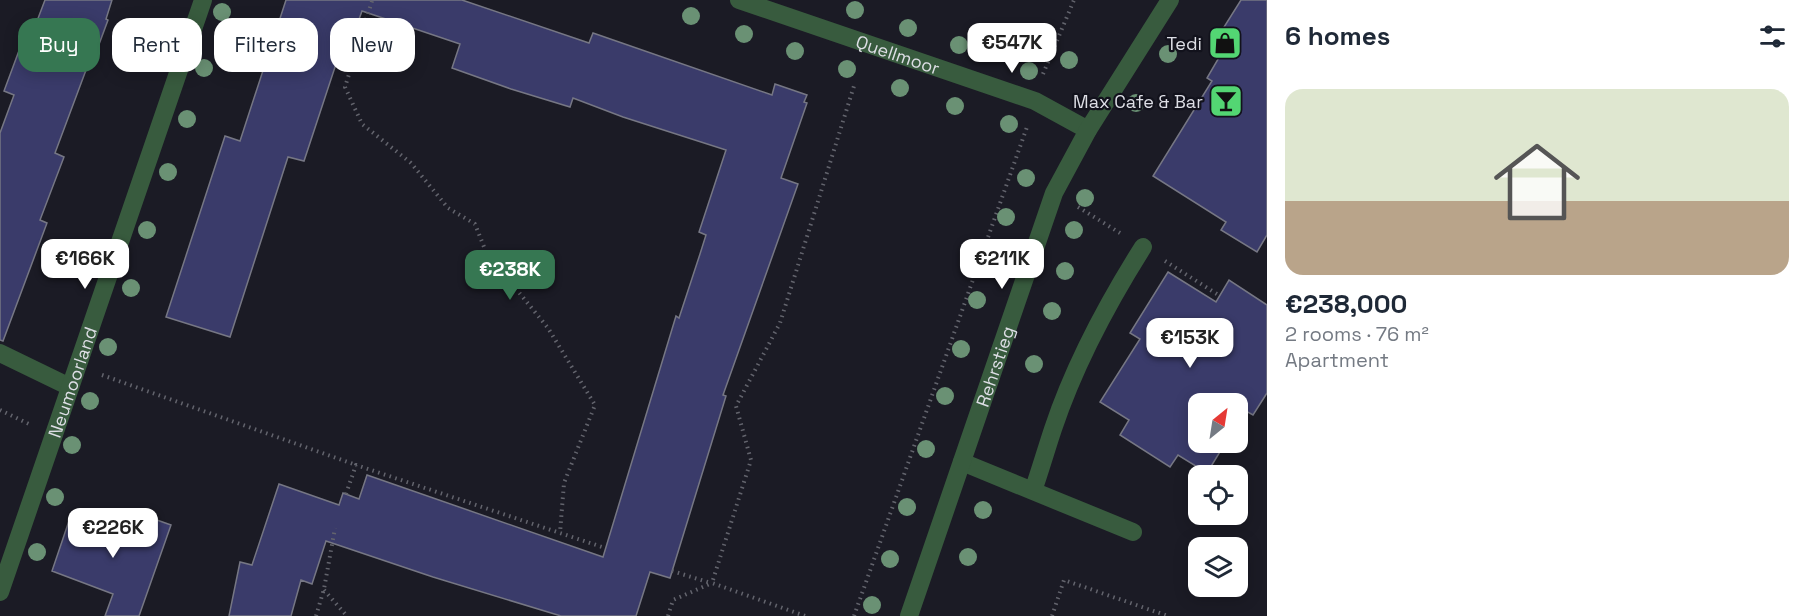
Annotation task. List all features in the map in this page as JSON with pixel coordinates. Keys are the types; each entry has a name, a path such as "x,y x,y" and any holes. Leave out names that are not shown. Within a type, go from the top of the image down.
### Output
{"street":[{"name":"Neumoorland","path":"0,592 203,0"},
{"name":"Quellmoor","path":"738,0 1035,101 1088,130"},
{"name":"Rehrstieg","path":"909,616 1054,193 1088,130 1170,0"},
{"path":"1033,492 1053,428 1074,377 1121,281 1143,247"},
{"path":"0,353 70,387"},
{"path":"962,462 1133,532"}],"path":[{"path":"1042,81 1047,63 1074,0"},
{"path":"372,1 345,87 362,124 411,163 448,208 475,224 486,252 548,328 595,405 564,483 560,533"},
{"path":"668,616 673,600 712,583 751,460 736,406 780,323 854,86"},
{"path":"854,616 1028,124"},
{"path":"70,387 103,375 356,465 605,548"},
{"path":"346,494 356,465"},
{"path":"316,616 324,590 335,528"},
{"path":"672,571 805,616"},
{"path":"1052,616 1064,580 1168,616"},
{"path":"324,590 347,616"}],"building":[{"path":"45,0 112,0 100,42 100,18 38,18"},
{"path":"286,0 462,0 589,43 593,33 772,95 775,84 807,95 804,102 807,103 781,178 798,184 723,395 726,396 670,578 650,572 636,616 561,616 326,541 312,584 301,580 291,616 229,616 240,562 252,565 279,484 339,505 343,493 359,499 367,475 603,557 676,316 679,318 706,235 699,232 726,150 623,117 573,98 570,107 452,68 460,44 415,29 415,18 383,18 362,11 359,18 330,18 330,72 333,72 304,161 288,157 230,337 166,317 225,136 240,141 263,72 318,72 318,18 280,18"},
{"path":"1241,0 1267,0 1267,235 1257,252 1221,230 1226,222 1153,176 1212,81 1207,78 1224,49 1214,43"},
{"path":"18,53 18,72 85,72 55,153 64,157 40,220 47,223 3,341 0,340 0,133 14,95 4,91"},
{"path":"1168,272 1216,302 1229,280 1267,305 1267,393 1253,415 1248,412 1248,393 1188,393 1188,453 1219,453 1212,465 1194,465 1178,455 1170,467 1120,435 1129,420 1100,402 1140,339 1130,333"},
{"path":"72,512 134,533 140,514 171,525 139,616 105,616 113,594 52,571"}],"place":[{"name":"Tedi","path":"1225,43"},
{"name":"Max Cafe & Bar","path":"1226,101"}]}
